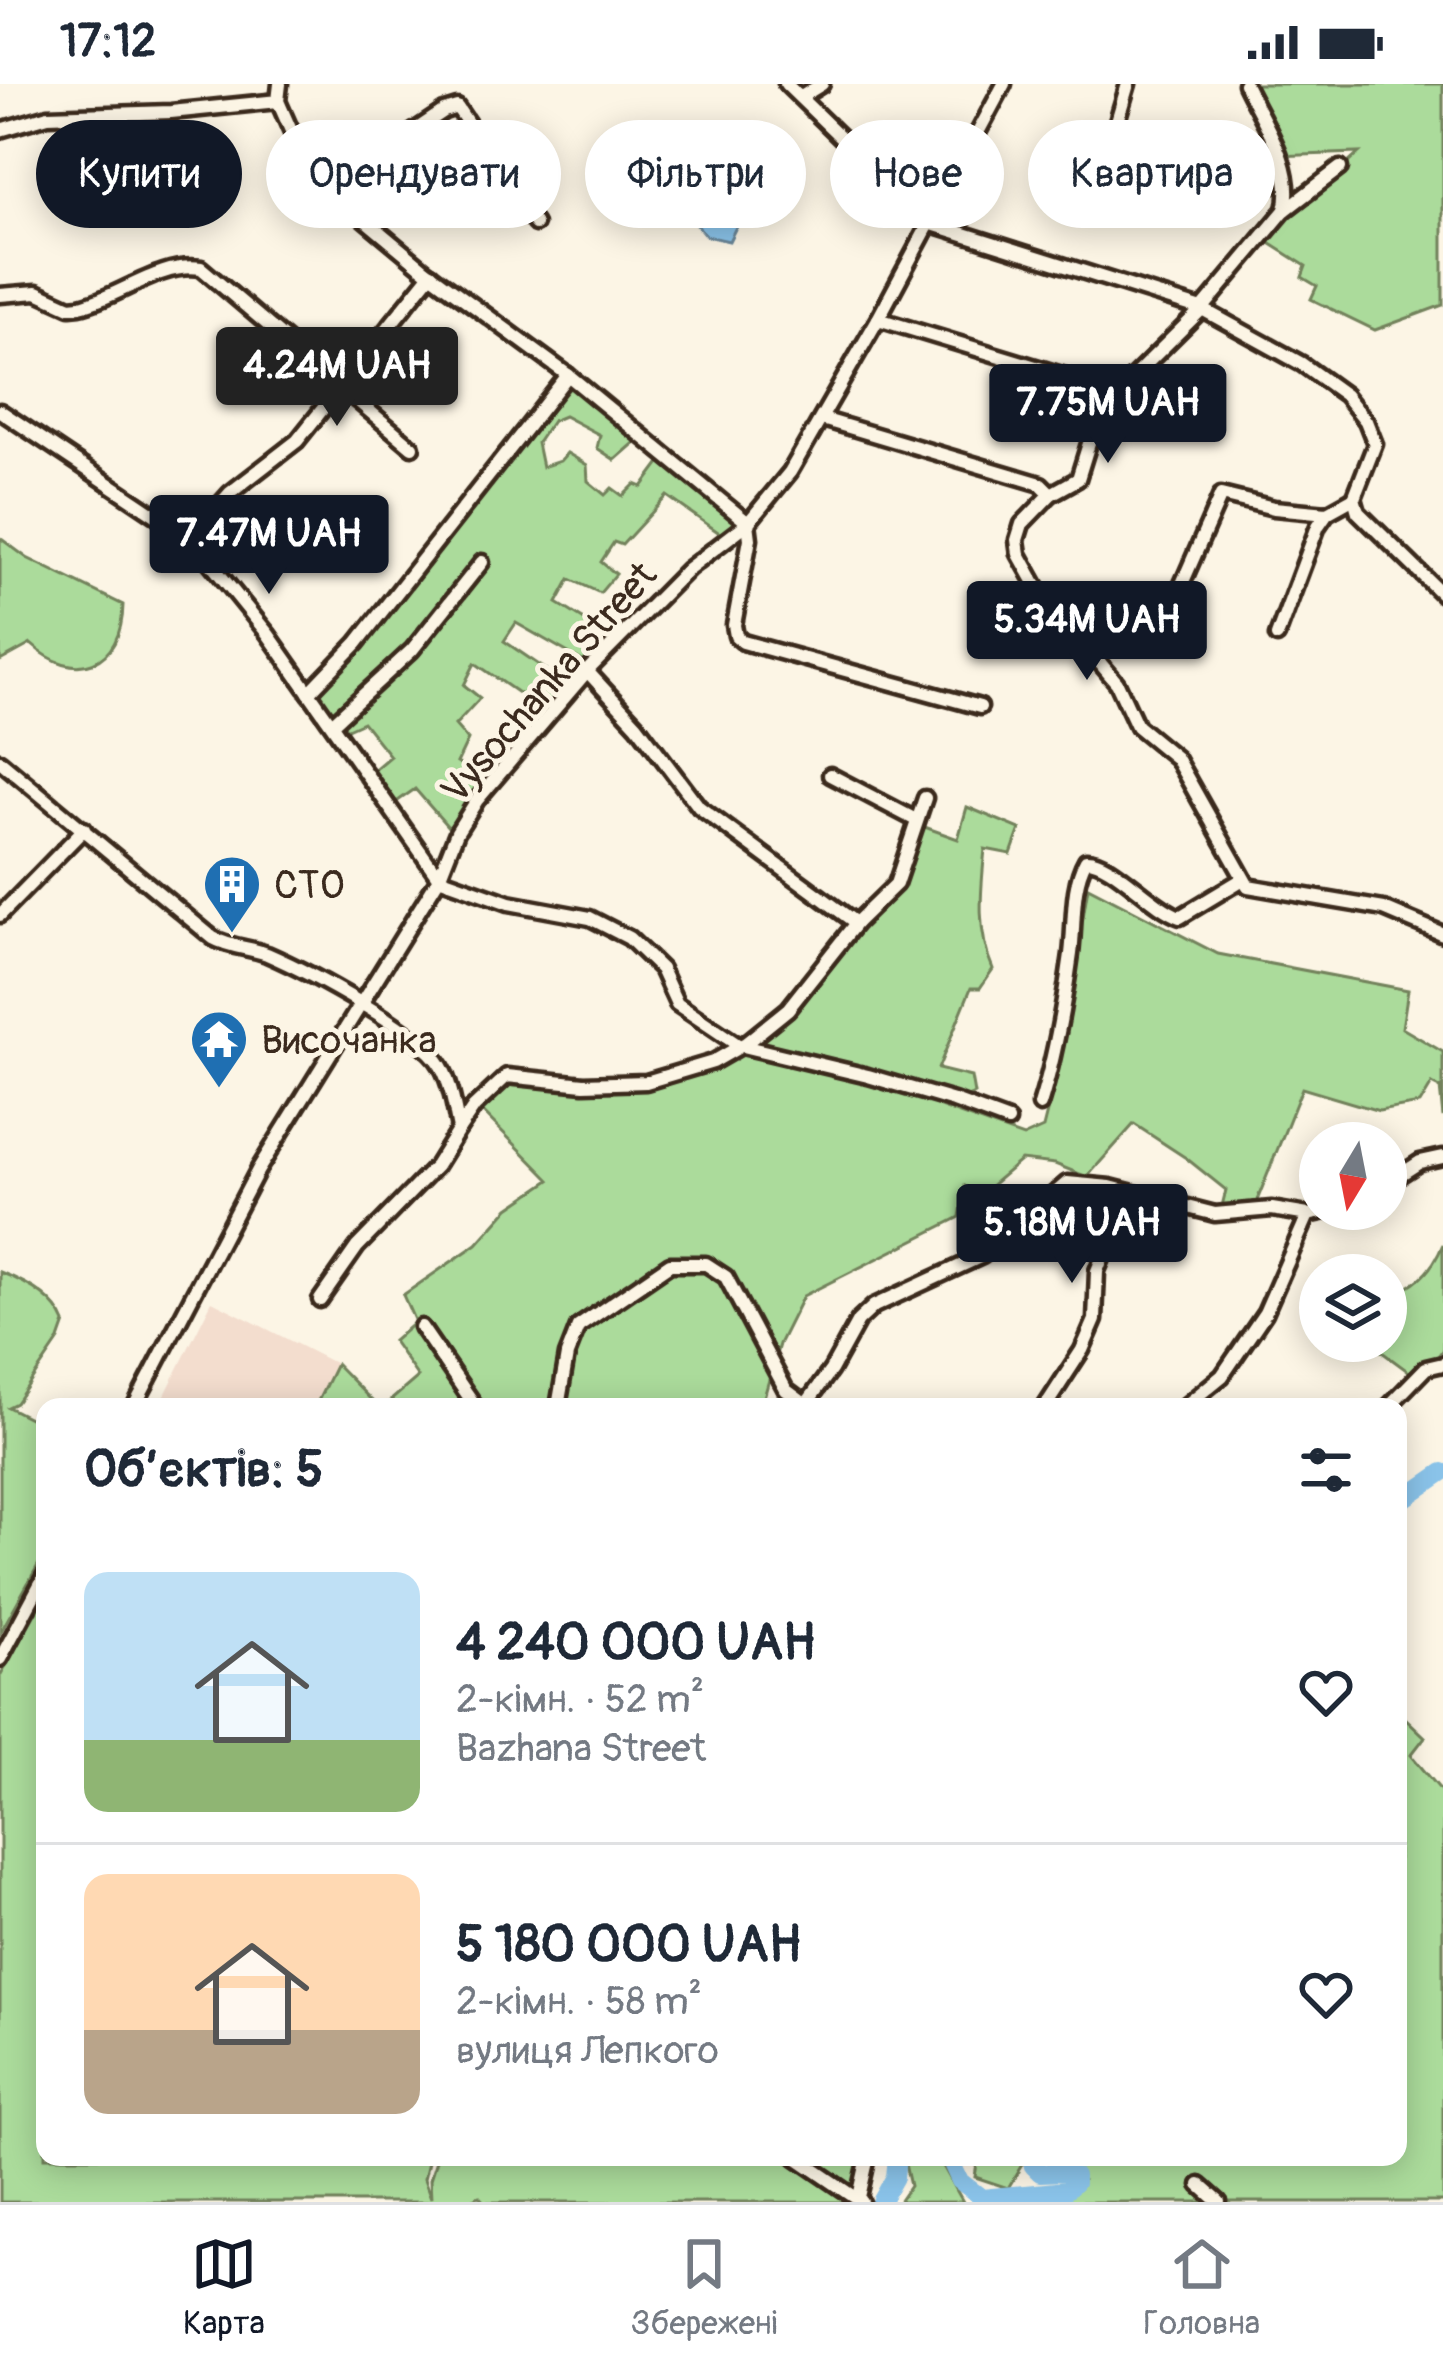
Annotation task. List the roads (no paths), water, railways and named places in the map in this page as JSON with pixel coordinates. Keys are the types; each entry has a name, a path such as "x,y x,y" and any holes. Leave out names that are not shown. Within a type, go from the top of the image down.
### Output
{"street":[{"path":"280,84 278,101 286,120"},
{"path":"786,84 830,127"},
{"path":"800,98 822,84"},
{"name":"Vysochanka Street","path":"985,120 1004,84"},
{"path":"1117,120 1128,84"},
{"path":"1245,84 1287,172 1289,194 1284,211"},
{"path":"0,130 48,116 171,112 278,101"},
{"path":"431,120 457,106 466,120"},
{"path":"1340,168 1284,211 1202,309 1118,392 1091,437 1078,479 1051,494 1022,524 1017,540 1028,572 1117,683 1138,726 1176,758 1243,880 1261,890 1384,910 1443,934"},
{"path":"375,228 568,374 748,523 734,626 743,642 980,707"},
{"name":"Vysochanka Street","path":"139,1398 258,1170 439,878 457,832 478,800 587,671 688,568 748,523 790,472 926,228"},
{"path":"945,228 1202,309 1303,364 1345,395 1366,421 1375,443 1354,497 1358,512 1443,595"},
{"path":"0,295 38,292 70,307 80,306 188,266 201,268 412,447"},
{"path":"190,538 230,493 297,441 431,274"},
{"path":"878,319 1118,392"},
{"path":"309,693 357,643 568,374"},
{"path":"0,411 190,538 332,724 439,878 509,903 590,918 628,938 662,969 677,1004 738,1045 954,1100 1008,1121"},
{"path":"822,419 1041,484 1051,494"},
{"path":"1160,634 1221,495 1274,508 1327,513 1354,497"},
{"path":"1277,636 1327,513"},
{"path":"332,724 412,650 482,562"},
{"path":"587,671 637,725 699,807 856,923"},
{"path":"0,761 214,938 228,946 261,952 359,1003 418,1044 441,1065 459,1130"},
{"path":"830,775 916,820"},
{"path":"320,1300 357,1247 436,1166 474,1107 507,1076 584,1084 646,1082 712,1062 788,1009 856,923 896,884 925,798"},
{"path":"0,914 85,829"},
{"path":"1040,1105 1050,1072 1071,956 1077,890 1086,860 1100,861 1153,904 1180,917 1243,880"},
{"path":"1407,1170 1443,1157"},
{"path":"811,1398 858,1321 874,1306 982,1256 1067,1183 1146,1195 1215,1214 1272,1209 1299,1214"},
{"path":"1051,1398 1096,1320 1097,1271 1105,1251 1146,1195"},
{"path":"1195,1398 1222,1376 1265,1313 1301,1230"},
{"path":"560,1398 567,1355 578,1328 670,1264 706,1264 726,1277 786,1390 796,1398"},
{"path":"421,1327 470,1398"},
{"path":"1397,1398 1426,1368 1443,1364"},
{"path":"0,1659 36,1592"},
{"path":"807,2166 861,2200 867,2166"},
{"path":"1200,2185 1219,2202"}],"water":[{"path":"699,228 736,228 729,241 706,236"}],"waterway":[{"path":"1407,1497 1443,1472"},
{"path":"881,2202 896,2166"},
{"path":"953,2166 960,2181 982,2198 1067,2190 1075,2183 1075,2176 1040,2173 1033,2166"}],"place":[{"name":"СТО","path":"232,935"},
{"name":"Височанка","path":"219,1090"}]}
